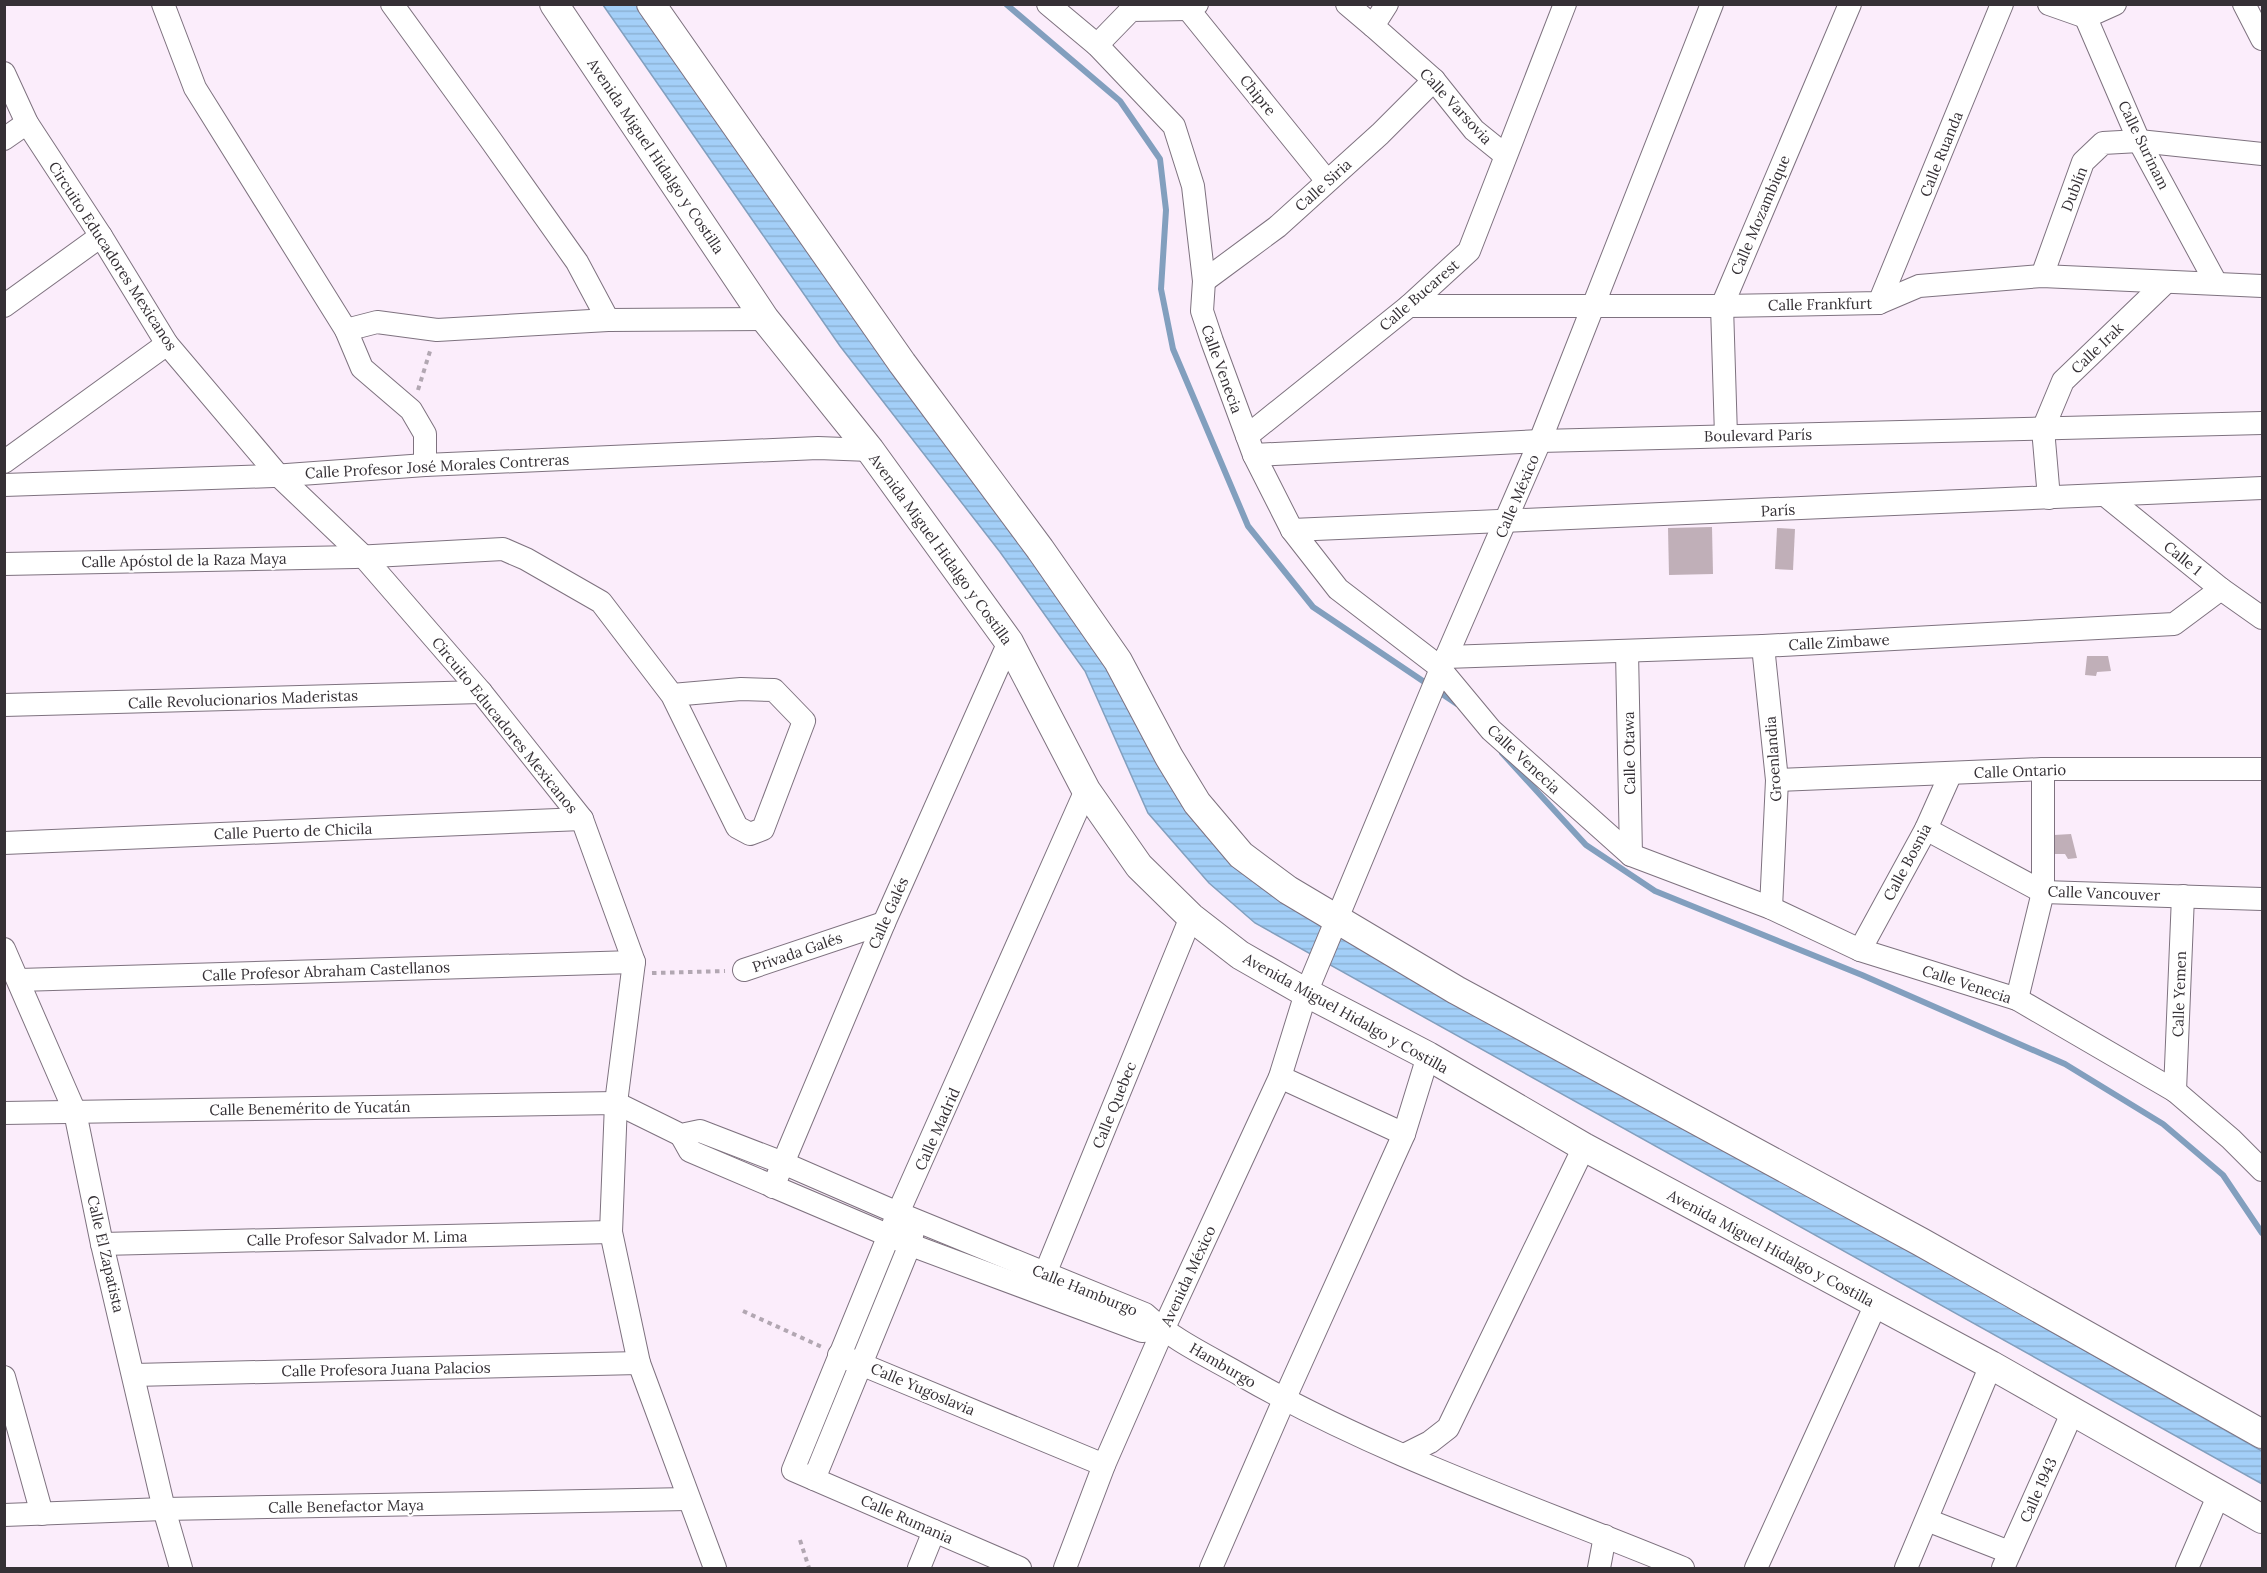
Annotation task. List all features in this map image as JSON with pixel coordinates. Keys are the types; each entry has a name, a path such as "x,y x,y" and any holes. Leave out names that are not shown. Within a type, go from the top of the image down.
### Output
{"main road":[{"name":"Avenida Miguel Hidalgo y Costilla","path":"554,4 765,319 870,450 1010,642 1086,790 1139,866 1191,917 1240,955 1308,988 1584,1148 1991,1365 2262,1519"},
{"path":"651,4 902,363 1040,549 1112,651 1169,757 1197,802 1241,855 1288,890 1336,921 1456,990 1910,1236 2262,1434"}],"street":[{"path":"163,4 195,88 346,330 362,368 411,410 425,434 425,465"},
{"path":"392,4 577,262 608,320"},
{"name":"Calle Venecia","path":"1048,4 1096,45 1174,126 1193,186 1204,281 1202,311 1251,446 1293,530 1338,589 1442,667 1491,730 1631,855 1771,908 1860,950 2017,999 2175,1091 2231,1139 2262,1170"},
{"name":"Calle Varsovia","path":"1347,4 1434,80 1474,130 1505,155"},
{"path":"1374,26 1387,4"},
{"name":"Calle Bucarest","path":"1251,446 1469,251 1564,4"},
{"name":"Calle México","path":"1308,988 1421,716 1540,441 1712,4"},
{"name":"Calle Mozambique","path":"1726,436 1722,306 1850,4"},
{"name":"Calle Ruanda","path":"1879,303 2002,4"},
{"path":"2049,4 2083,11 2115,4"},
{"path":"2244,4 2261,36"},
{"path":"1096,45 1131,10 1193,7"},
{"name":"Chipre","path":"1193,7 1327,181"},
{"name":"Calle Surinam","path":"2083,11 2139,141 2216,282"},
{"name":"Circuito Educadores Mexicanos","path":"4,73 27,123 101,236 167,344 278,475 363,556 482,692 582,819 633,968 616,1104 611,1232 639,1363 715,1569"},
{"name":"Calle Siria","path":"1204,281 1277,227 1380,134 1434,80"},
{"path":"4,139 27,123"},
{"name":"Dublín","path":"2042,276 2083,162 2103,142 2139,141 2262,154"},
{"path":"4,306 101,236"},
{"name":"Calle Frankfurt","path":"1409,306 1722,306 1879,303 1919,286 2042,276 2216,282 2262,286"},
{"name":"Calle Irak","path":"2049,498 2043,429 2063,381 2166,282"},
{"path":"346,330 377,322 437,330 608,320 765,319"},
{"path":"4,462 167,344"},
{"name":"Boulevard París","path":"1251,446 2262,423"},
{"name":"Calle Profesor José Morales Contreras","path":"4,485 278,475 425,465 818,448 870,450"},
{"name":"París","path":"1293,530 2262,488"},
{"name":"Calle 1","path":"2105,495 2221,589 2262,618"},
{"name":"Calle Apóstol de la Raza Maya","path":"4,564 363,556 503,549 526,559 601,602 672,695"},
{"name":"Calle Zimbawe","path":"1442,667 1627,651 2174,624 2221,589"},
{"name":"Calle Galés","path":"774,1187 884,923 1010,642"},
{"name":"Groenlandia","path":"1763,646 1777,780 1771,908"},
{"name":"Calle Otawa","path":"1627,651 1631,855"},
{"path":"741,689 774,690 804,721 763,829 750,834 737,827 672,695 741,689"},
{"name":"Calle Revolucionarios Maderistas","path":"4,705 482,692"},
{"path":"2017,999 2043,892 2043,769"},
{"name":"Calle Ontario","path":"1777,780 2043,769 2262,769"},
{"name":"Calle Bosnia","path":"1860,950 1926,829 1951,773"},
{"name":"Calle Madrid","path":"793,1470 889,1236 906,1216 1086,790"},
{"name":"Calle Puerto de Chicila","path":"4,843 582,819"},
{"name":"Calle Vancouver","path":"1926,829 2043,892 2262,899"},
{"name":"Calle Yemen","path":"2175,1091 2183,896"},
{"name":"Calle Quebec","path":"1041,1283 1191,917"},
{"name":"Privada Galés","path":"744,970 884,923"},
{"name":"Calle El Zapatista","path":"4,949 75,1112 102,1244 164,1509 181,1569"},
{"name":"Calle Profesor Abraham Castellanos","path":"18,980 633,968"},
{"name":"Avenida México","path":"1065,1569 1104,1465 1163,1330 1280,1077 1308,988"},
{"path":"1211,1569 1284,1400 1404,1134 1428,1056"},
{"path":"1280,1077 1404,1134"},
{"name":"Calle Hamburgo","path":"616,1104 681,1135 690,1151 910,1245 1145,1314 1163,1330"},
{"name":"Calle Benemérito de Yucatán","path":"4,1113 616,1104"},
{"name":"Calle Hamburgo","path":"681,1135 700,1131 783,1163 906,1216 1041,1283"},
{"path":"1404,1455 1430,1442 1448,1428 1584,1148"},
{"name":"Calle Madrid","path":"814,1479 910,1245 906,1216"},
{"name":"Calle Profesor Salvador M. Lima","path":"102,1244 611,1232"},
{"path":"1756,1569 1876,1304"},
{"name":"Hamburgo","path":"1163,1330 1284,1400 1404,1455 1683,1569"},
{"name":"Calle Yugoslavia","path":"839,1355 1104,1465"},
{"name":"Calle Profesora Juana Palacios","path":"134,1375 639,1363"},
{"path":"1906,1569 1991,1365"},
{"path":"4,1377 42,1514"},
{"name":"Calle 1943","path":"2006,1560 2073,1411"},
{"name":"Calle Rumania","path":"793,1470 1020,1569"},
{"path":"2187,1569 2219,1494"},
{"name":"Calle Benefactor Maya","path":"4,1515 164,1509 688,1499"},
{"path":"1927,1520 2006,1560"},
{"path":"919,1569 934,1531"},
{"path":"1599,1569 1605,1536"}],"path":[{"path":"411,410 437,330"},
{"path":"633,968 744,970"},
{"path":"743,1311 839,1355"},
{"path":"800,1540 809,1569"}],"water":[{"path":"603,5 643,5 1260,883 2262,1451 2262,1484 1255,923 1209,883 1148,813 1085,671 1000,552 840,346"}],"building":[{"path":"1712,527 1713,574 1669,575 1668,528"},
{"path":"1777,528 1795,529 1793,570 1775,569"},
{"path":"2087,656 2108,656 2111,671 2097,672 2096,676 2085,675"},
{"path":"2071,834 2077,858 2068,859 2065,854 2053,854 2054,835"}],"waterway":[{"path":"1006,4 1120,101 1160,159 1166,210 1161,289 1173,349 1248,526 1313,607 1457,704"},
{"path":"1502,753 1586,845 1655,891 1862,975 2065,1064 2163,1124 2223,1175 2262,1233"}]}
